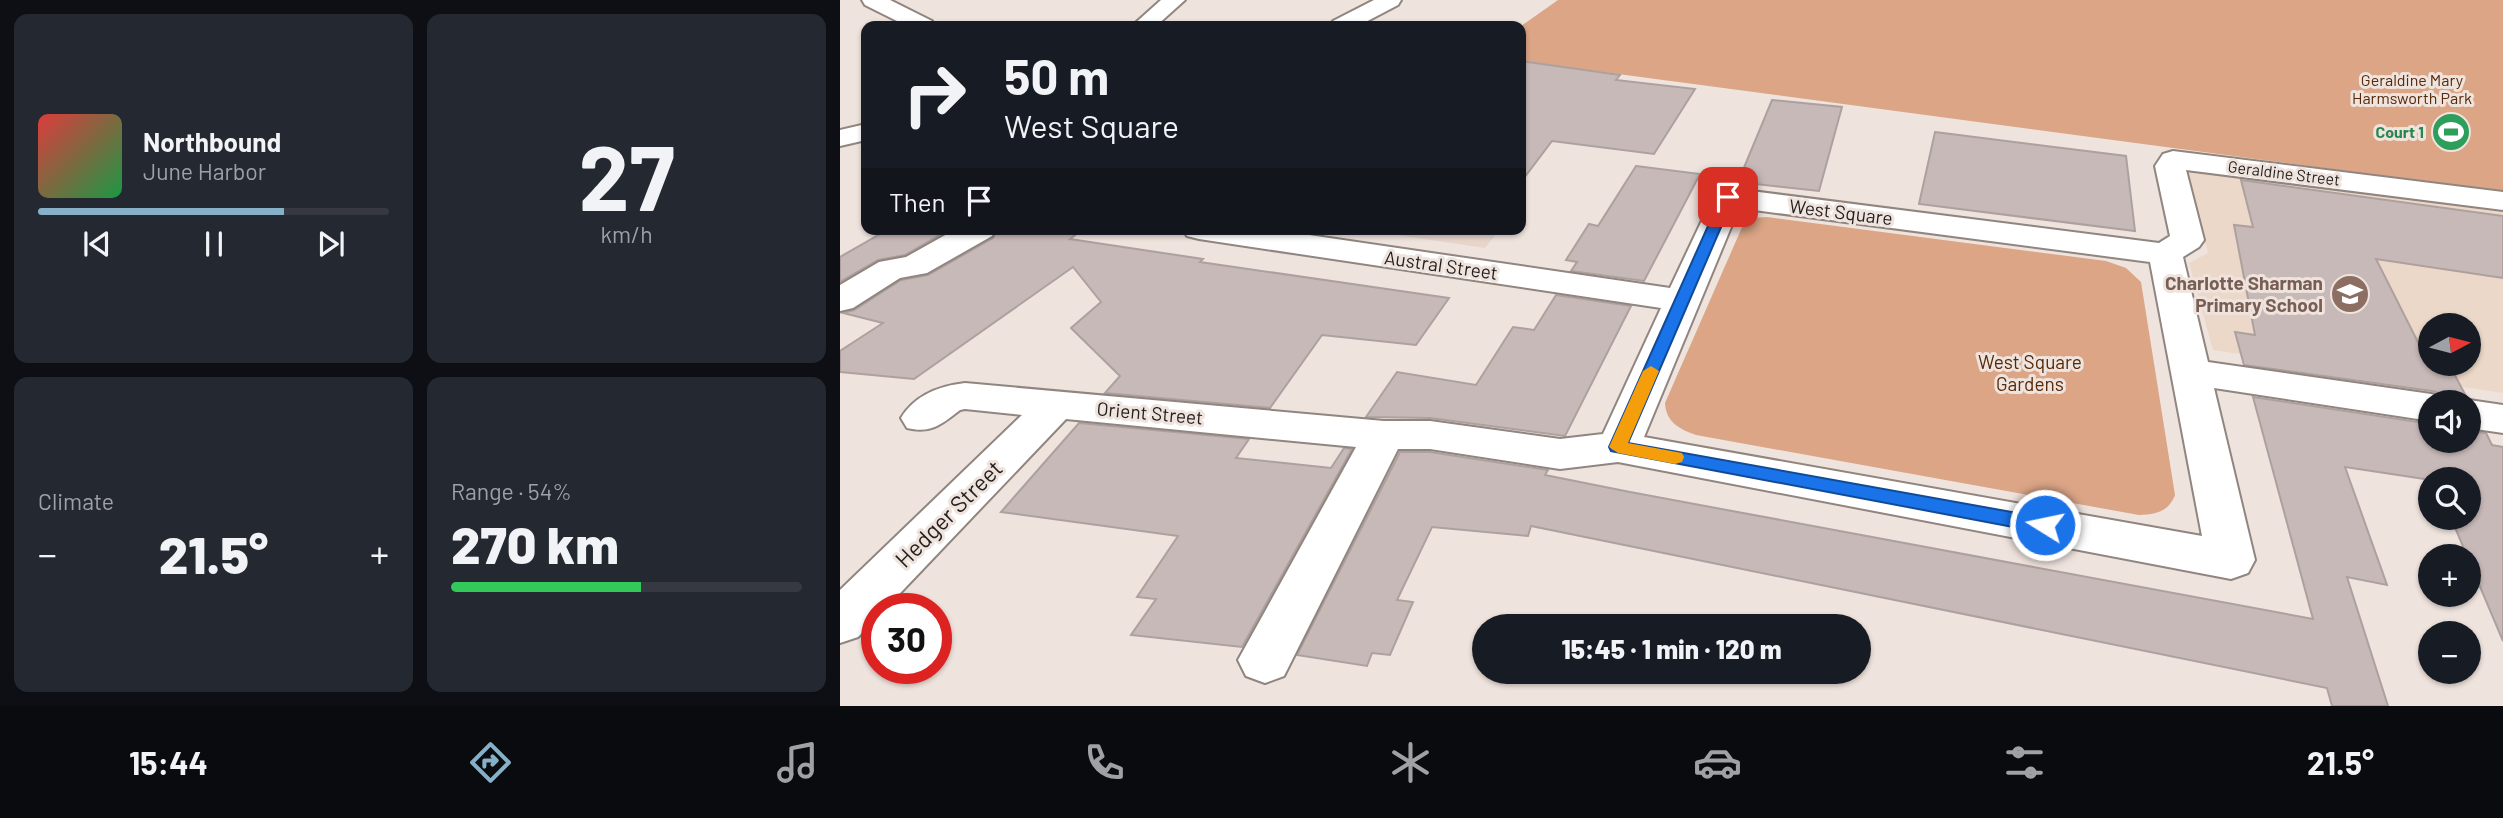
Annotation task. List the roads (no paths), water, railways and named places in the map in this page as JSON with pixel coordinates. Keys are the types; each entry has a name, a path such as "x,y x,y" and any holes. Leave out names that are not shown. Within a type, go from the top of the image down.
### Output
{"street":[{"path":"873,0 914,21"},
{"path":"1149,21 1174,0"},
{"path":"1350,21 1390,0"},
{"name":"Geraldine Street","path":"2165,254 2187,240 2170,166 2174,160 2503,201"},
{"name":"West Square","path":"1618,447 1728,197 2165,254"},
{"path":"840,300 891,269 915,267 970,235"},
{"name":"Austral Street","path":"1240,235 1682,300"},
{"path":"1618,447 2231,560 2165,254"},
{"path":"840,313 867,307 913,279 915,267"},
{"path":"2191,372 2418,406"},
{"name":"Orient Street","path":"922,418 949,398 956,397 1384,435 1430,435 1560,454 1618,447"},
{"name":"Hedger Street","path":"840,622 1057,404"},
{"path":"2481,416 2503,419"},
{"path":"1265,660 1384,435"}],"place":[{"name":"Court 1","path":"2451,132"},
{"name":"Charlotte Sharman Primary School","path":"2350,294"}],"park label":[{"name":"Geraldine Mary Harmsworth Park","path":"2412,89"},
{"name":"West Square Gardens","path":"2030,373"}]}
